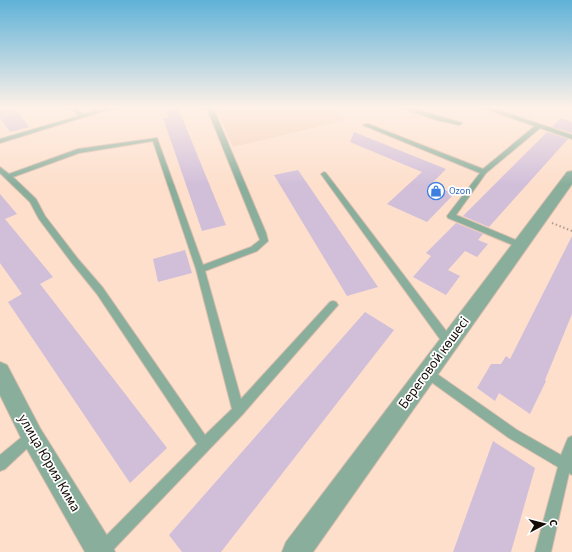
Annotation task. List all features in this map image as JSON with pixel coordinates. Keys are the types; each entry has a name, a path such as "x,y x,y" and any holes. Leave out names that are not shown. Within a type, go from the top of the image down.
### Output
{"street":[{"name":"Береговой көшесі","path":"296,552 572,174"},
{"name":"улица Юрия Кима","path":"0,372 32,436 101,552"}],"lane":[{"path":"0,141 24,134"},
{"path":"200,269 254,248 264,241 262,232 221,134"},
{"path":"388,134 484,172"},
{"path":"520,245 451,216 484,172 530,134"},
{"path":"562,134 572,137"},
{"path":"7,176 78,151 155,139 200,269 238,411"},
{"path":"0,169 33,201 42,217 100,291 204,444"},
{"path":"324,174 449,343"},
{"path":"101,552 204,444 238,411 333,305"},
{"path":"427,372 513,434 568,466"},
{"path":"0,464 32,436"},
{"path":"543,552 568,466 572,442"}],"path":[{"path":"540,218 572,231"}],"shaded area":[{"path":"227,134 288,134 233,147"}],"building":[{"path":"168,134 189,134 226,225 202,231"},
{"path":"353,134 358,134 446,169 431,184 454,194 427,222 387,204 422,172 350,142"},
{"path":"545,134 552,134 568,139 489,227 463,216"},
{"path":"298,170 378,287 347,296 274,175"},
{"path":"0,194 17,214 5,219 53,277 40,284 167,448 130,483 8,302 22,294 0,263"},
{"path":"456,223 483,234 478,240 488,244 477,257 465,251 448,270 460,276 446,295 413,277 431,256 426,253"},
{"path":"572,236 572,314 545,380 546,381 530,414 499,393 495,401 477,388 491,364 501,364 506,356 510,359"},
{"path":"185,250 192,273 158,282 153,259"},
{"path":"365,312 394,330 221,552 182,552 169,535"},
{"path":"493,441 535,468 511,552 453,552"}],"place":[{"name":"Ozon","path":"436,191"}]}
